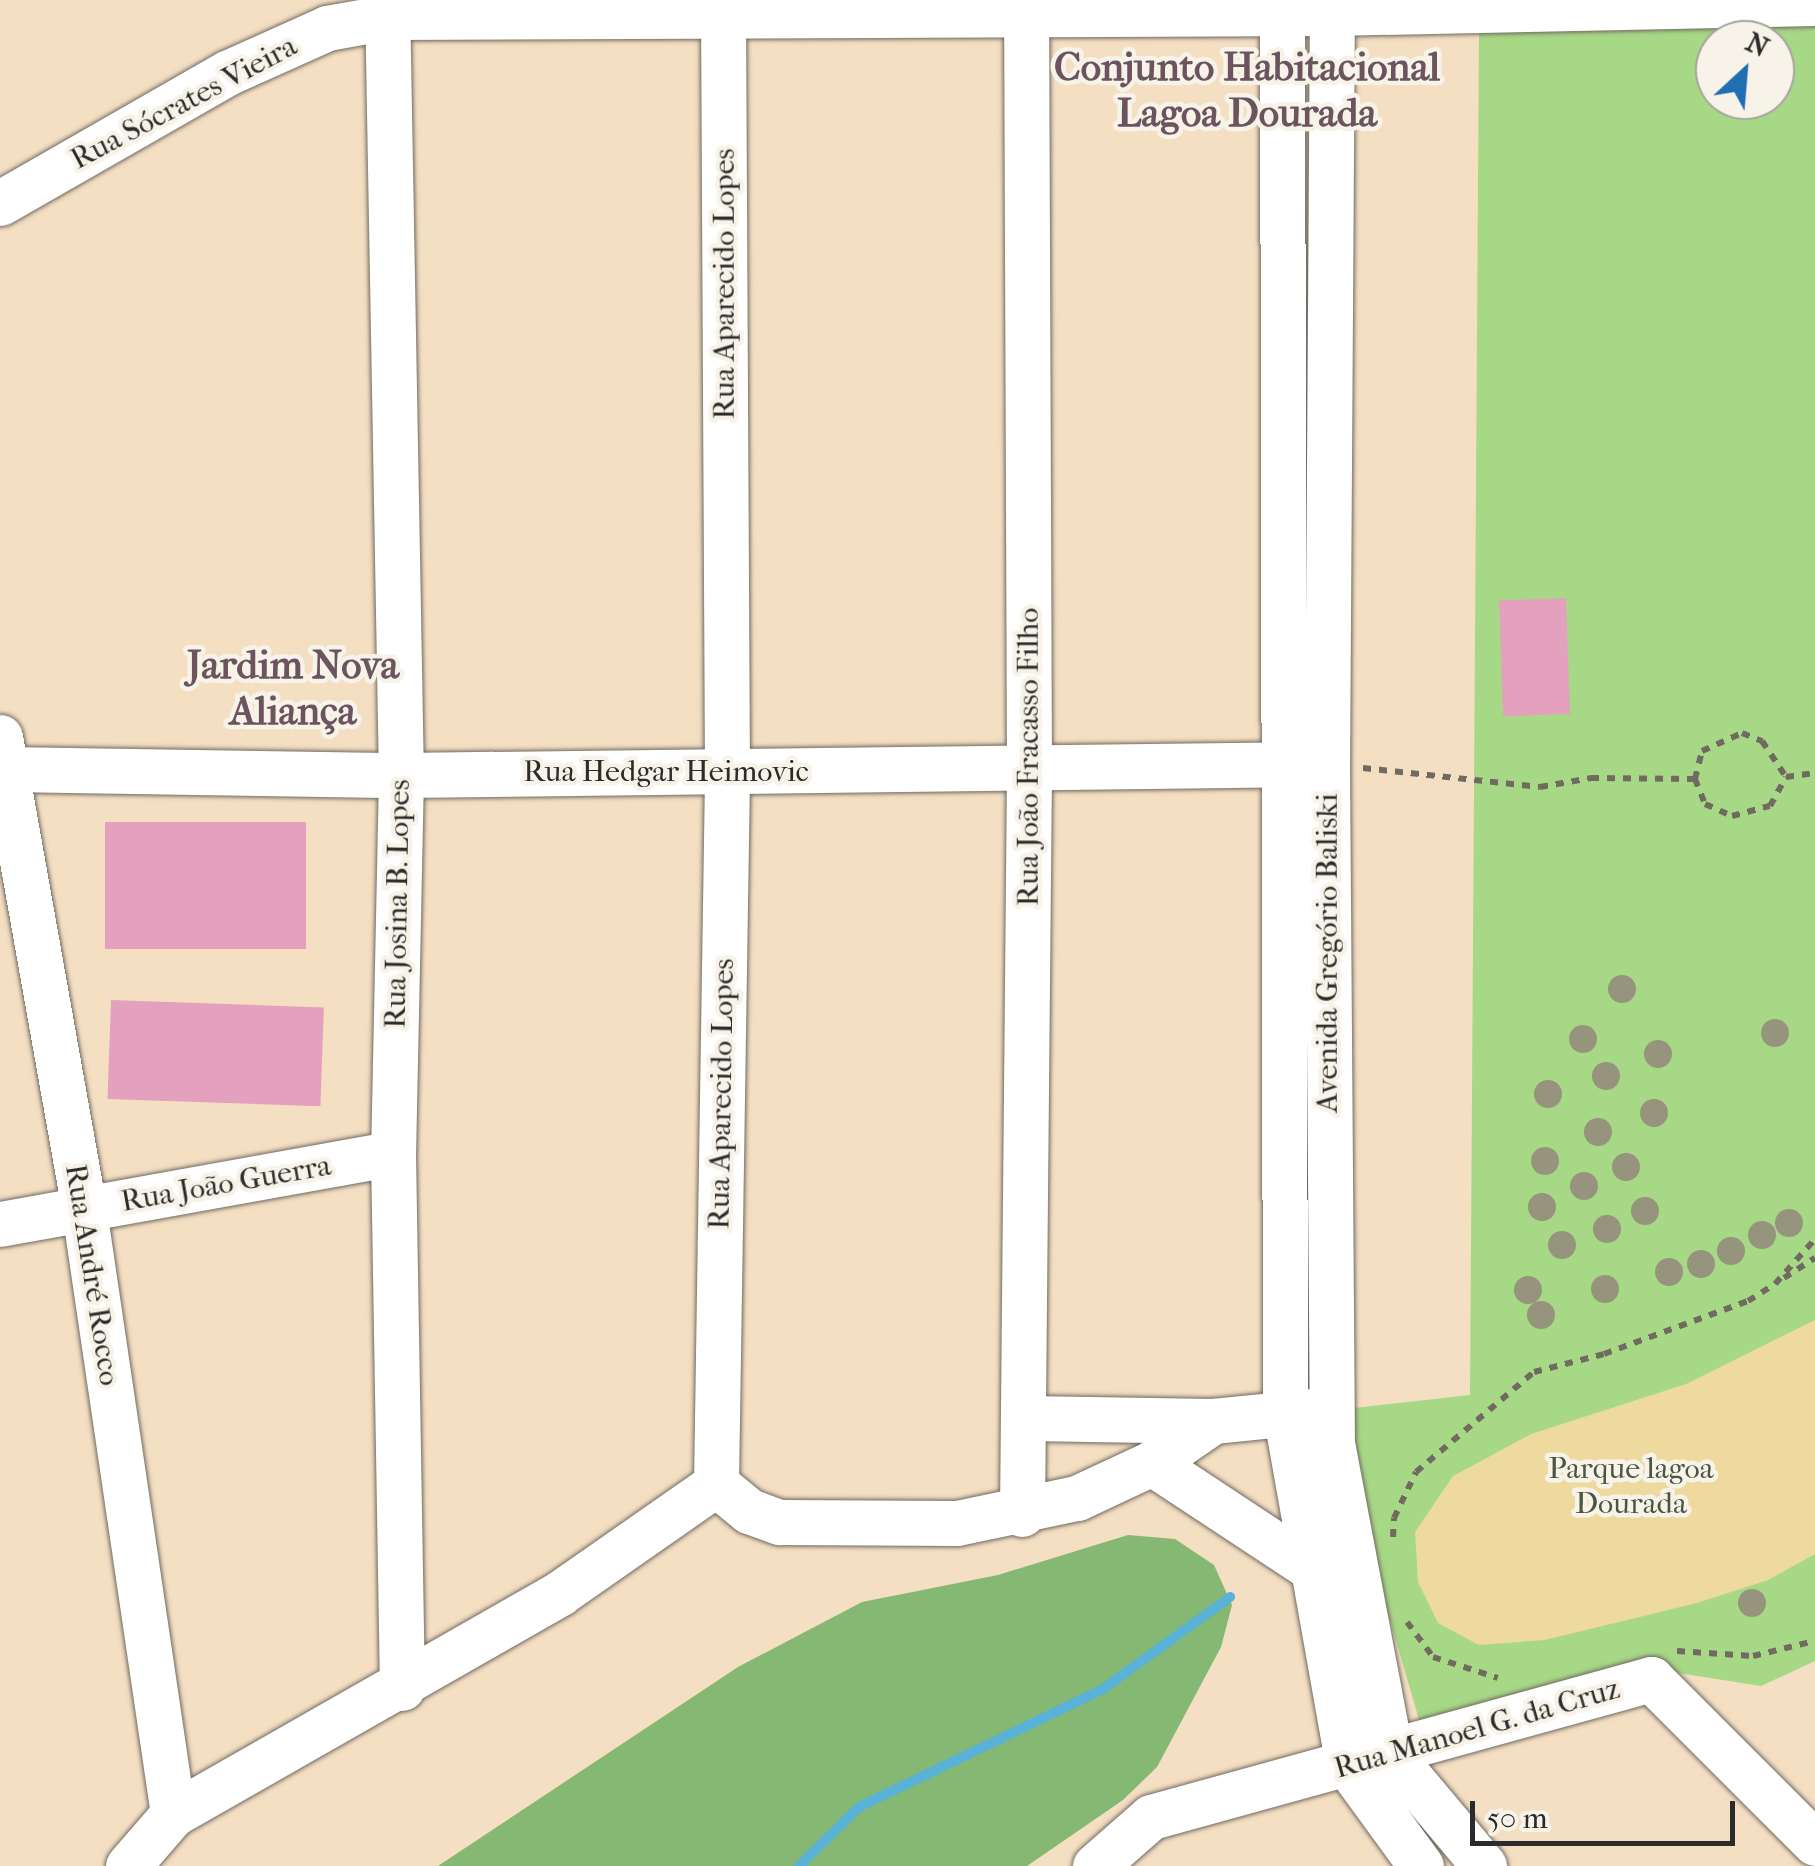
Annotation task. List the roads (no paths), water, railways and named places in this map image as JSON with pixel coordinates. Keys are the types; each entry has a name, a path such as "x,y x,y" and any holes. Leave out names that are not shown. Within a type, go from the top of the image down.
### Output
{"street":[{"name":"Rua Sócrates Vieira","path":"0,203 227,73 327,28 387,9 1815,2"},
{"name":"Avenida Gregório Baliski","path":"1282,6 1330,1410 1370,1761"},
{"name":"Avenida Gregório Baliski","path":"1332,6 1286,1412 1314,1570 1370,1761 1421,1866"},
{"name":"Rua João Fracasso Filho","path":"1022,1514 1027,1418 1030,770 1026,7"},
{"name":"Rua Josina B. Lopes","path":"387,9 401,775 393,1153 402,1688"},
{"name":"Rua Aparecido Lopes","path":"716,1484 727,772 723,9"},
{"name":"Rua Hedgar Heimovic","path":"3,753 401,775 1306,764"},
{"name":"Rua André Rocco","path":"3,753 84,1210 172,1814"},
{"name":"Rua João Guerra","path":"0,1224 393,1153"},
{"path":"1027,1418 1213,1421 1330,1410"},
{"path":"128,1866 172,1814 402,1688 560,1592 716,1484 749,1510 780,1522 958,1523 1022,1514 1078,1498 1152,1463 1213,1421"},
{"path":"1152,1463 1314,1570"},
{"name":"Rua Manoel G. da Cruz","path":"1095,1866 1151,1817 1370,1761 1651,1679 1815,1843"},
{"path":"1370,1761 1484,1866"}],"waterway":[{"path":"799,1866 859,1807 1103,1689 1230,1597"}],"district":[{"name":"Conjunto Habitacional Lagoa Dourada","path":"1247,90"},
{"name":"Jardim Nova Aliança","path":"293,688"}],"park label":[{"name":"Parque lagoa Dourada","path":"1631,1486"}]}
